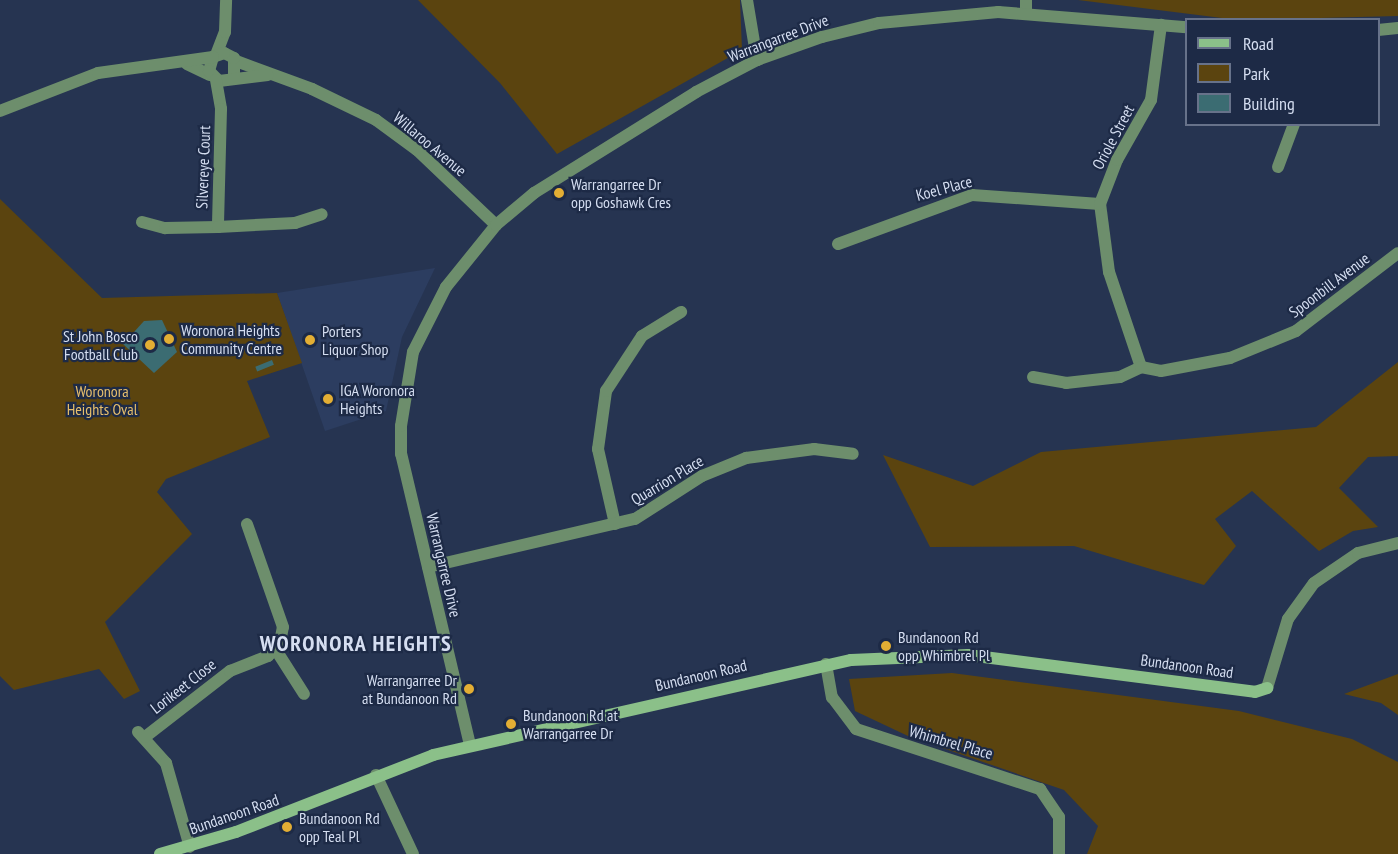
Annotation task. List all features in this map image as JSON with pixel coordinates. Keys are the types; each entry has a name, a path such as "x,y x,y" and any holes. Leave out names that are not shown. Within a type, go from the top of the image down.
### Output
{"street":[{"path":"222,78 233,58 225,32 226,0"},
{"path":"747,0 757,60"},
{"path":"1026,0 1026,13"},
{"name":"Warrangarree Drive","path":"470,745 428,567 406,461 420,346 446,287 496,225 559,177 757,60 879,23 1026,13 1185,27"},
{"name":"Oriole Street","path":"1100,204 1151,100 1161,25"},
{"path":"1380,30 1398,28"},
{"path":"222,78 214,56 225,32"},
{"path":"0,111 98,73 187,64 214,56 233,58"},
{"name":"Willaroo Avenue","path":"233,58 268,75 334,98 376,120 417,150 496,225"},
{"name":"Willaroo Avenue","path":"187,64 222,78 268,75"},
{"name":"Silvereye Court","path":"218,227 222,78"},
{"path":"1278,167 1293,126"},
{"name":"Koel Place","path":"838,244 972,195 1100,204"},
{"path":"1100,204 1109,272 1141,367"},
{"name":"Silvereye Court","path":"142,222 165,228 218,227 295,223 322,214"},
{"name":"Spoonbill Avenue","path":"1033,377 1066,383 1120,377 1141,367 1161,371 1203,364 1278,340 1316,318 1398,253"},
{"path":"615,524 598,448 603,399 631,348 681,312"},
{"name":"Quarrion Place","path":"428,567 615,524 648,513 702,476 746,458 814,449 853,454"},
{"path":"247,524 283,627 276,650 304,694"},
{"name":"Bundanoon Road","path":"160,854 190,847 376,775 470,745 826,664 968,655 1255,692 1267,688 1288,619 1314,583 1358,553 1398,543"},
{"name":"Lorikeet Close","path":"190,847 169,769 142,734 230,671 276,650"},
{"name":"Whimbrel Place","path":"826,664 834,703 856,729 1040,789 1059,817 1059,854"},
{"path":"376,775 413,854"}],"shaded area":[{"path":"435,268 402,337 386,411 325,431 277,293"}],"green space":[{"path":"418,0 740,0 742,50 557,154 500,83"},
{"path":"1078,0 1398,0 1398,16 1222,18"},
{"name":"Woronora Heights Oval","path":"0,199 102,298 277,293 302,363 247,381 270,437 166,479 157,492 192,534 105,622 140,691 124,699 99,669 14,690 0,676"},
{"path":"1398,362 1398,456 1368,457 1339,488 1378,527 1353,531 1319,551 1252,491 1215,519 1236,546 1204,585 1074,546 930,547 883,455 973,486 1041,452 1316,427"},
{"path":"952,673 1239,711 1352,739 1398,762 1398,854 1087,854 1098,826 1064,790 908,736 855,711 849,679"},
{"path":"1398,674 1398,715 1381,703 1344,694"}],"building":[{"name":"St John Bosco Football Club","path":"162,320 177,352 154,373 123,344 144,321"},
{"path":"272,360 274,365 257,371 255,367"}],"place":[{"name":"Warrangarree Dr opp Goshawk Cres","path":"559,193"},
{"name":"Woronora Heights Community Centre","path":"169,339"},
{"name":"Porters Liquor Shop","path":"310,340"},
{"name":"St John Bosco Football Club","path":"150,345"},
{"name":"IGA Woronora Heights","path":"328,399"},
{"name":"Bundanoon Rd opp Whimbrel Pl","path":"886,646"},
{"name":"Warrangarree Dr at Bundanoon Rd","path":"469,689"},
{"name":"Bundanoon Rd at Warrangarree Dr","path":"511,724"},
{"name":"Bundanoon Rd opp Teal Pl","path":"287,827"}],"district":[{"name":"WORONORA HEIGHTS","path":"356,644"}]}
